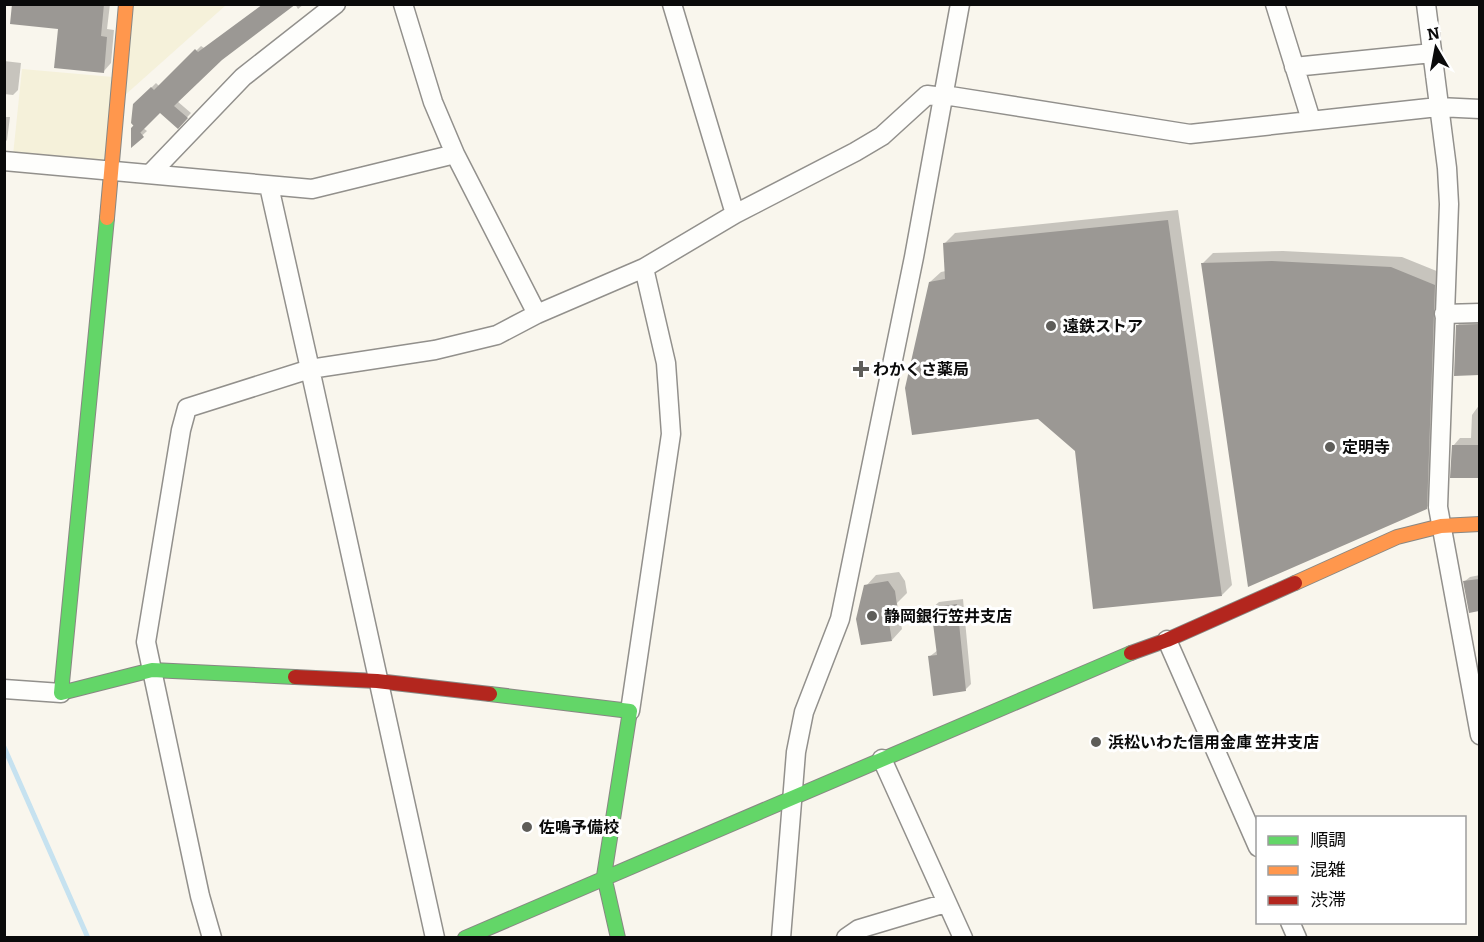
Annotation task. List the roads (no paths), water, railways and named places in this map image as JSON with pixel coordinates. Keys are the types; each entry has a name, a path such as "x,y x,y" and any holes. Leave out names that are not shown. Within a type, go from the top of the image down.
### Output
{"street":[{"path":"61,693 95,360 126,4"},
{"path":"150,174 243,77 336,4"},
{"path":"403,4 433,102 456,154 537,314"},
{"path":"672,4 735,214"},
{"path":"781,938 796,752 804,712 840,619 944,96 960,4"},
{"path":"1275,4 1311,120"},
{"path":"1426,4 1447,168 1449,204 1438,507 1479,735"},
{"path":"1294,67 1432,53"},
{"path":"212,938 200,896 146,642 188,408 310,369 435,350 497,335 537,314 644,268 735,214 873,141 927,95 1190,134 1438,107 1479,109"},
{"path":"4,161 312,189 456,154"},
{"path":"269,186 435,938"},
{"path":"618,938 604,876 671,434 666,363 644,268"},
{"path":"1444,314 1479,313"},
{"path":"465,938 1108,660 1167,640 1396,537 1441,526 1479,524"},
{"path":"1167,640 1256,845"},
{"path":"4,689 61,693 152,670 377,681 630,711"},
{"path":"882,759 963,938"},
{"path":"846,938 859,929 946,903"},
{"path":"1291,924 1297,938"}],"waterway":[{"path":"4,747 88,938"}],"place":[{"name":"遠鉄ストア","path":"1051,326"},
{"name":"わかくさ薬局","path":"861,369"},
{"name":"定明寺","path":"1330,447"},
{"name":"静岡銀行笠井支店","path":"872,616"},
{"name":"浜松いわた信用金庫 笠井支店","path":"1096,742"},
{"name":"佐鳴予備校","path":"527,827"}]}
